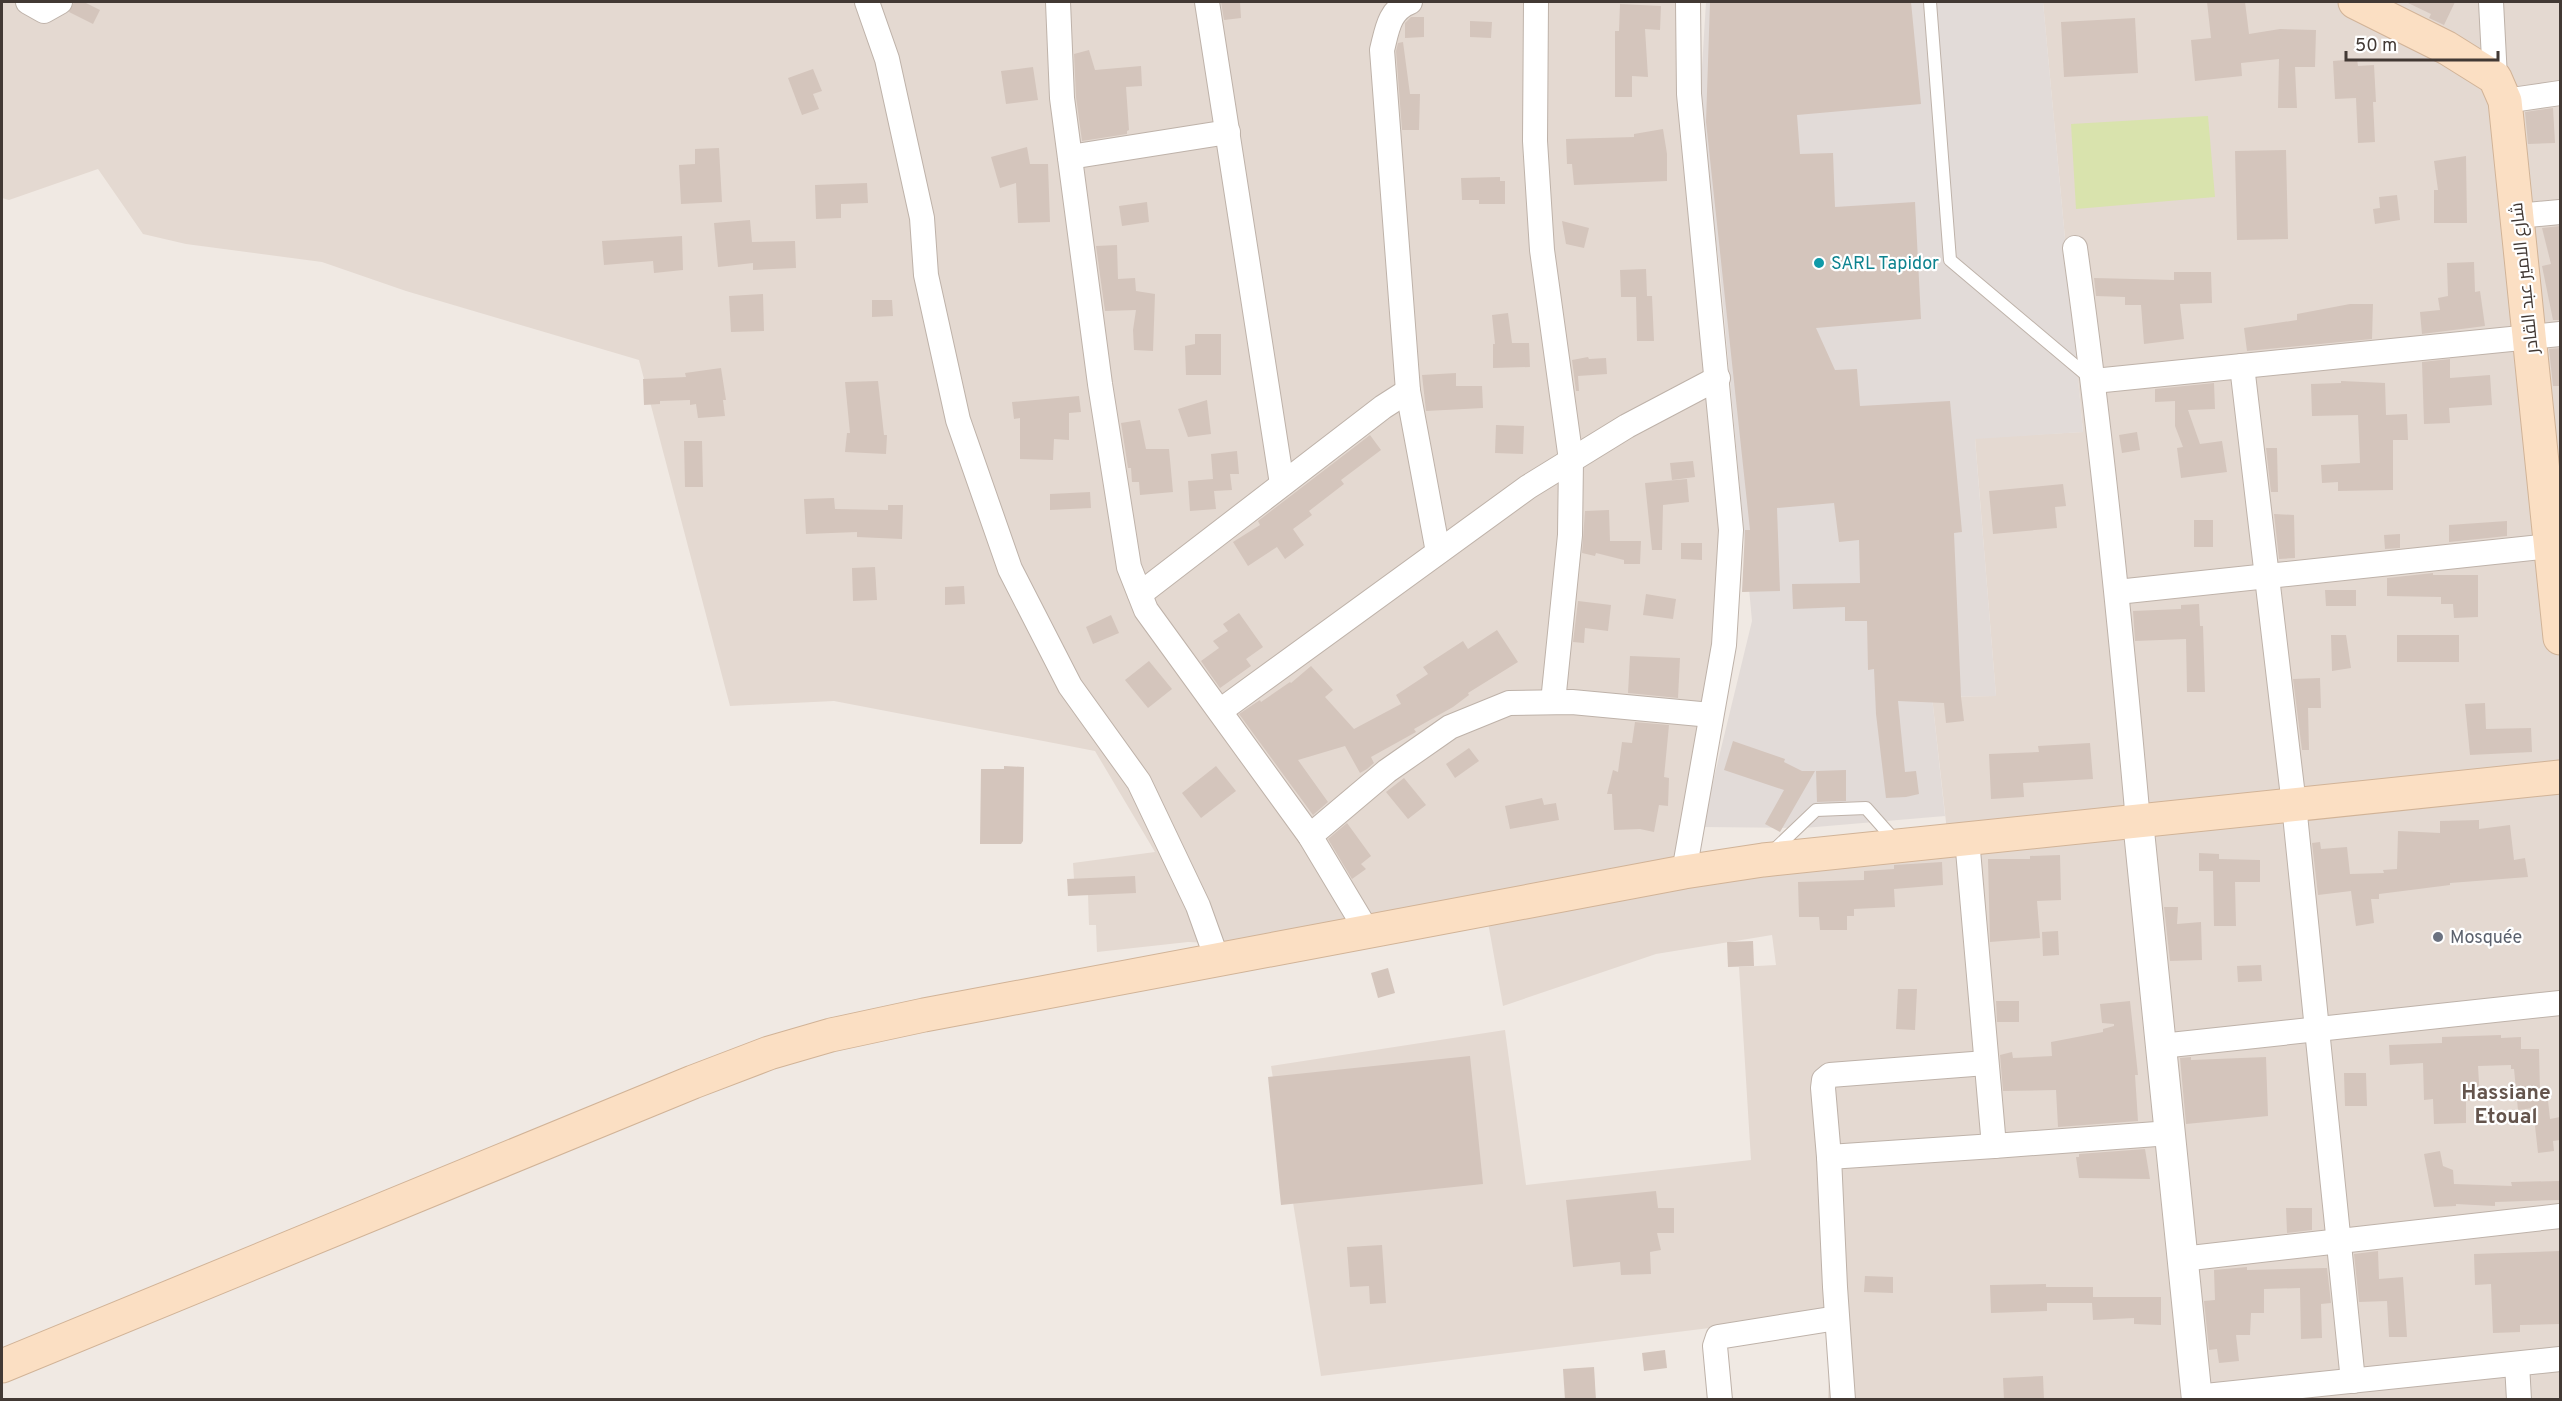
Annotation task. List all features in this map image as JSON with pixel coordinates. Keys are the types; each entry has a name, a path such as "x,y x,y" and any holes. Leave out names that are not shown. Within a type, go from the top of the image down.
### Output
{"main road":[{"path":"2355,2 2447,48 2500,89"},
{"name":"شارع الامير عبد القادر","path":"2500,89 2517,216 2545,335 2560,638"},
{"path":"2,1366 769,1053 831,1035 1217,959 1684,872 1763,860 2560,777"}],"street":[{"path":"28,2 44,11 60,2"},
{"path":"867,2 887,59 922,218 926,274 958,420 1010,569 1070,686 1139,782 1198,906 1217,959"},
{"path":"1058,2 1062,98 1102,395 1129,567 1146,610 1310,836 1367,931"},
{"path":"1207,2 1282,484"},
{"path":"1410,2 1398,6 1389,20 1382,50 1408,391 1438,552"},
{"path":"1536,2 1535,141 1542,250 1571,460 1570,535 1553,702"},
{"path":"1684,872 1724,645 1731,530 1689,94 1688,2"},
{"path":"2491,2 2500,89 2560,93"},
{"path":"1070,157 1228,132"},
{"path":"2517,216 2560,212"},
{"path":"2075,248 2094,381 2117,592 2197,1399 2560,1359"},
{"path":"2094,381 2545,335"},
{"path":"2242,366 2294,805 2353,1381"},
{"path":"1220,711 1528,487 1627,426 1718,378"},
{"path":"1140,594 1282,484 1408,391"},
{"path":"2117,592 2556,545"},
{"path":"1310,836 1387,771 1450,727 1509,703 1572,702 1711,715"},
{"path":"1967,839 1994,1146"},
{"path":"2161,1046 2560,1003"},
{"path":"1844,1400 1837,1318 1824,1080 1830,1075 1986,1063"},
{"path":"1828,1158 2170,1133"},
{"path":"2182,1259 2560,1216"},
{"path":"1720,1400 1714,1346 1718,1337 1837,1318"},
{"path":"2517,1364 2519,1400"}],"lane":[{"path":"1930,2 1950,260 2094,381"},
{"path":"1763,860 1816,810 1866,808 1899,846"}],"shaded area":[{"path":"2,2 1695,2 1729,549 1687,857 1238,944 1188,942 1097,952 1096,925 1089,925 1088,894 1075,895 1073,863 1155,852 1095,751 834,701 730,706 639,360 406,291 322,262 186,244 143,234 98,169 9,200 2,198"},
{"path":"1706,2 2043,2 2083,432 1975,439 1996,696 1932,697 1945,816 1804,828 1702,827 1752,621 1720,271 1701,130"},
{"path":"2043,2 2560,2 2560,1399 1828,1399 1831,1313 1321,1376 1271,1066 1505,1030 1526,1185 1751,1160 1739,967 1776,965 1772,935 1656,954 1503,1006 1487,917 1886,856 1949,849 1932,697 1996,696 1975,438 2083,432"}],"green space":[{"path":"2208,116 2215,197 2076,209 2071,124"}],"building":[{"path":"74,2 84,2 100,10 93,24 69,12"},
{"path":"1221,2 1240,2 1241,18 1224,20"},
{"name":"SARL Tapidor","path":"1710,2 1911,2 1921,104 1797,115 1800,154 1833,153 1835,207 1915,202 1921,319 1816,328 1835,370 1857,369 1860,406 1950,401 1962,532 1954,533 1964,721 1946,723 1944,703 1898,701 1905,772 1916,771 1919,794 1886,798 1876,714 1874,669 1868,670 1867,621 1845,621 1845,607 1793,609 1792,584 1860,583 1859,540 1839,542 1834,503 1777,508 1780,591 1742,592 1745,530 1750,530 1706,122"},
{"path":"2207,2 2245,2 2249,34 2280,29 2316,30 2315,67 2295,67 2297,108 2278,108 2279,59 2241,63 2242,76 2195,81 2191,40 2211,38"},
{"path":"2406,2 2455,2 2444,25 2429,18 2431,14"},
{"path":"1620,4 1661,6 1660,30 1645,29 1648,77 1632,76 1632,97 1615,97 1615,31 1619,31"},
{"path":"1411,17 1424,17 1424,37 1405,38 1405,23"},
{"path":"2135,18 2138,73 2064,77 2061,22"},
{"path":"1470,21 1492,22 1491,38 1470,37"},
{"path":"1403,42 1410,94 1420,94 1419,130 1402,130 1396,51 1398,43"},
{"path":"1089,50 1095,70 1141,66 1142,86 1126,87 1129,130 1127,134 1082,141 1076,97 1074,54"},
{"path":"2357,59 2358,66 2374,65 2375,142 2358,143 2356,98 2335,99 2333,61"},
{"path":"1033,67 1038,100 1006,104 1001,71"},
{"path":"813,69 822,91 813,94 819,109 802,115 788,78"},
{"path":"2553,108 2555,143 2528,144 2525,112"},
{"path":"1663,129 1667,154 1667,181 1574,185 1572,164 1567,164 1566,139 1634,137 1634,134"},
{"path":"1027,147 1030,164 1048,164 1050,222 1018,223 1016,183 1000,188 991,157"},
{"path":"719,148 722,202 681,204 679,165 695,164 695,149"},
{"path":"2286,150 2288,239 2237,240 2235,151"},
{"path":"2466,156 2467,223 2434,223 2434,190 2438,190 2434,161"},
{"path":"1500,177 1500,181 1505,181 1505,204 1479,204 1479,200 1462,200 1461,178"},
{"path":"867,183 868,203 841,204 841,218 816,219 815,185"},
{"path":"2397,195 2400,220 2375,224 2373,209 2380,208 2379,197"},
{"path":"1147,202 1149,222 1122,226 1119,206"},
{"path":"750,220 752,242 795,241 796,268 753,270 753,263 718,267 714,223"},
{"path":"1562,221 1589,228 1584,248 1566,244"},
{"path":"2560,226 2560,320 2553,320 2542,266 2551,264 2542,228"},
{"path":"682,236 683,270 654,273 653,261 604,265 602,241"},
{"path":"1117,245 1118,279 1135,278 1136,291 1155,294 1153,351 1134,350 1133,330 1136,310 1105,311 1096,246"},
{"path":"2474,262 2475,292 2480,291 2485,326 2422,334 2420,312 2440,310 2438,298 2448,296 2447,263"},
{"path":"1646,269 1647,296 1652,296 1654,341 1637,341 1636,297 1621,297 1620,270"},
{"path":"2174,272 2211,272 2212,303 2180,304 2184,339 2144,344 2141,305 2125,305 2125,297 2096,296 2094,278 2174,280"},
{"path":"763,294 764,331 731,332 729,296"},
{"path":"872,300 892,300 893,316 872,317"},
{"path":"2350,304 2373,304 2372,339 2247,351 2244,328 2297,320 2297,314"},
{"path":"1508,313 1512,343 1529,343 1530,367 1493,368 1493,344 1495,344 1492,315"},
{"path":"1195,334 1221,334 1221,375 1186,375 1185,346 1195,344"},
{"path":"2560,348 2560,386 2553,386 2549,349"},
{"path":"1588,357 1589,359 1606,358 1607,374 1578,376 1579,391 1576,391 1572,360"},
{"path":"2450,359 2450,378 2490,375 2492,405 2449,408 2450,423 2424,424 2422,362"},
{"path":"721,368 726,400 723,400 725,416 698,418 696,404 690,405 690,400 660,401 660,404 644,405 643,379 686,377 685,373"},
{"path":"1456,373 1456,386 1482,386 1483,408 1426,411 1422,375"},
{"path":"878,381 884,435 887,435 886,454 845,452 847,433 850,433 845,382"},
{"path":"2341,381 2385,383 2386,415 2407,414 2408,440 2393,440 2393,490 2338,491 2338,482 2322,483 2321,465 2360,463 2358,415 2312,416 2311,384 2341,383"},
{"path":"2214,383 2215,409 2188,410 2200,444 2222,441 2227,472 2181,478 2177,448 2183,447 2175,426 2175,401 2155,402 2155,389"},
{"path":"1079,396 1081,412 1069,413 1069,440 1054,439 1053,460 1020,459 1020,418 1014,419 1012,402"},
{"path":"1207,400 1211,434 1188,437 1178,409"},
{"path":"1140,420 1146,449 1169,449 1173,492 1140,495 1139,482 1132,482 1121,423"},
{"path":"1496,425 1524,426 1523,454 1495,453"},
{"path":"2137,432 2140,450 2122,453 2119,435"},
{"path":"1370,435 1381,450 1341,480 1344,484 1309,511 1312,515 1293,529 1304,545 1285,559 1277,547 1248,566 1233,542 1260,525 1258,521"},
{"path":"684,441 702,441 703,487 685,487"},
{"path":"2266,448 2277,448 2278,492 2271,492"},
{"path":"1237,451 1239,474 1230,474 1232,490 1214,491 1216,509 1190,511 1188,481 1213,479 1211,454"},
{"path":"1693,461 1695,477 1672,480 1670,463"},
{"path":"1687,479 1689,502 1663,505 1662,550 1652,550 1645,483"},
{"path":"2063,484 2066,506 2055,507 2057,528 1993,534 1989,491"},
{"path":"1090,492 1091,508 1050,510 1050,494"},
{"path":"834,498 835,509 888,510 888,505 903,505 902,539 857,537 857,532 806,534 804,499"},
{"path":"1609,510 1610,541 1641,541 1640,564 1624,564 1624,560 1596,553 1595,556 1582,553 1585,511"},
{"path":"2274,514 2294,515 2295,558 2279,559"},
{"path":"2194,520 2213,520 2213,547 2194,547"},
{"path":"2507,521 2507,536 2449,542 2449,525"},
{"path":"2400,534 2400,548 2385,549 2384,535"},
{"path":"1681,543 1702,543 1702,560 1681,559"},
{"path":"875,567 877,600 853,601 852,568"},
{"path":"2433,573 2433,575 2478,575 2478,617 2454,618 2453,604 2441,604 2441,597 2387,596 2387,578"},
{"path":"964,586 965,604 945,605 945,587"},
{"path":"2325,590 2356,590 2356,606 2326,606"},
{"path":"1646,594 1676,599 1673,619 1643,615"},
{"path":"1578,601 1611,605 1608,631 1585,628 1584,643 1573,642"},
{"path":"2199,604 2200,626 2203,626 2205,692 2187,692 2186,639 2135,641 2133,611 2181,609 2181,605"},
{"path":"1239,613 1263,647 1246,659 1251,666 1220,688 1201,661 1219,648 1213,641 1228,631 1223,624"},
{"path":"1111,615 1119,633 1093,644 1086,627"},
{"path":"1497,630 1518,662 1468,693 1469,695 1453,707 1414,729 1416,732 1371,757 1374,763 1367,769 1360,773 1345,746 1298,760 1328,802 1313,815 1239,714 1291,683 1311,666 1333,690 1325,697 1354,729 1401,704 1396,695 1428,674 1423,667 1463,641 1468,649"},
{"path":"2331,635 2346,635 2351,668 2332,671"},
{"path":"2397,635 2459,635 2459,662 2397,662"},
{"path":"1630,656 1680,658 1678,698 1628,693"},
{"path":"1149,661 1172,689 1148,708 1125,680"},
{"path":"2320,678 2321,708 2308,708 2309,750 2302,750 2293,679"},
{"path":"2485,703 2486,729 2531,728 2532,752 2470,755 2465,704"},
{"path":"1635,722 1669,725 1664,777 1669,778 1668,806 1659,805 1654,832 1640,829 1614,830 1612,794 1607,794 1613,770 1618,772 1622,742 1632,743"},
{"path":"1733,741 1785,759 1784,762 1802,771 1815,771 1780,832 1765,824 1784,790 1724,770"},
{"path":"2090,743 2093,779 2023,783 2024,797 1991,799 1989,754 2039,752 2038,746"},
{"path":"1469,748 1479,761 1455,778 1446,764"},
{"path":"1004,766 1024,767 1023,841 1021,844 980,844 981,769 1004,769"},
{"path":"1216,766 1236,791 1201,818 1182,793"},
{"path":"1846,770 1846,801 1817,802 1816,771"},
{"path":"1404,778 1426,805 1408,819 1386,792"},
{"path":"1542,798 1544,805 1556,803 1559,820 1510,829 1505,806"},
{"path":"2479,820 2479,829 2510,825 2514,860 2525,858 2528,877 2450,883 2450,885 2379,894 2379,899 2371,899 2374,923 2356,926 2351,891 2318,895 2312,843 2320,842 2321,849 2347,847 2350,874 2384,873 2383,870 2397,869 2398,831 2440,833 2440,821"},
{"path":"1347,823 1371,856 1361,864 1366,869 1352,879 1328,839"},
{"path":"2199,853 2219,854 2219,859 2260,860 2260,882 2235,882 2236,926 2214,926 2213,871 2199,871"},
{"path":"2060,855 2061,900 2037,901 2040,938 1990,942 1988,859 2030,859 2030,856"},
{"path":"1942,862 1943,885 1894,889 1895,907 1854,909 1854,916 1847,916 1847,930 1820,930 1819,917 1799,917 1798,882 1864,880 1864,871 1894,869 1894,865"},
{"path":"1135,876 1136,893 1068,896 1067,879"},
{"path":"2164,907 2178,907 2177,924 2201,922 2202,960 2170,961"},
{"path":"2058,931 2059,955 2043,956 2042,932"},
{"path":"1753,941 1754,966 1728,967 1727,942"},
{"path":"2261,965 2262,981 2238,982 2237,966"},
{"path":"1388,968 1395,993 1378,998 1371,973"},
{"path":"1898,989 1917,989 1915,1030 1896,1029"},
{"path":"1996,1001 2019,1001 2019,1022 1997,1022"},
{"path":"2130,1001 2138,1075 2135,1075 2138,1121 2058,1127 2056,1090 2003,1091 2000,1055 2012,1052 2013,1058 2052,1056 2051,1042 2103,1032 2103,1029 2114,1026 2114,1024 2102,1023 2100,1004"},
{"path":"2501,1035 2501,1038 2521,1037 2521,1049 2539,1049 2540,1092 2547,1091 2550,1119 2560,1117 2560,1140 2553,1141 2554,1151 2538,1153 2533,1108 2518,1110 2514,1069 2511,1069 2511,1065 2478,1066 2480,1100 2466,1101 2466,1123 2434,1124 2433,1099 2424,1100 2423,1063 2390,1065 2389,1045 2442,1043 2442,1037"},
{"path":"1470,1056 1483,1184 1281,1205 1268,1077"},
{"path":"2191,1057 2191,1060 2266,1057 2268,1116 2186,1124 2180,1058"},
{"path":"2344,1073 2366,1073 2367,1106 2345,1106"},
{"path":"2145,1149 2150,1179 2079,1178 2076,1157 2079,1157 2079,1154"},
{"path":"2440,1151 2443,1166 2453,1170 2454,1184 2512,1186 2511,1182 2560,1181 2560,1200 2495,1202 2495,1206 2456,1204 2456,1206 2434,1207 2424,1154"},
{"path":"1656,1191 1658,1208 1674,1208 1674,1233 1657,1233 1661,1250 1650,1252 1651,1274 1621,1275 1620,1262 1573,1267 1566,1200"},
{"path":"2286,1208 2312,1208 2312,1230 2287,1233"},
{"path":"1382,1245 1386,1303 1370,1304 1369,1286 1350,1287 1347,1247"},
{"path":"2378,1251 2379,1279 2403,1277 2407,1337 2389,1337 2387,1301 2359,1302 2354,1254"},
{"path":"2560,1251 2560,1324 2520,1325 2520,1332 2493,1333 2491,1284 2475,1285 2474,1254"},
{"path":"2247,1267 2247,1270 2327,1268 2331,1303 2321,1304 2322,1338 2301,1339 2300,1288 2264,1289 2264,1313 2251,1313 2250,1335 2236,1335 2239,1361 2219,1363 2217,1349 2209,1350 2204,1301 2215,1300 2214,1270"},
{"path":"1865,1276 1893,1277 1893,1293 1864,1292"},
{"path":"2046,1284 2046,1287 2093,1287 2093,1297 2161,1297 2161,1325 2134,1324 2134,1318 2093,1320 2092,1303 2047,1303 2047,1311 1991,1313 1990,1285"},
{"path":"1665,1350 1667,1368 1644,1371 1642,1353"},
{"path":"1594,1367 1596,1400 1565,1400 1563,1369"},
{"path":"2043,1376 2044,1400 2004,1400 2003,1378"}],"place":[{"name":"SARL Tapidor","path":"1819,263"},
{"name":"Mosquée","path":"2438,937"}],"district":[{"name":"Hassiane Etoual","path":"2506,1104"}]}
